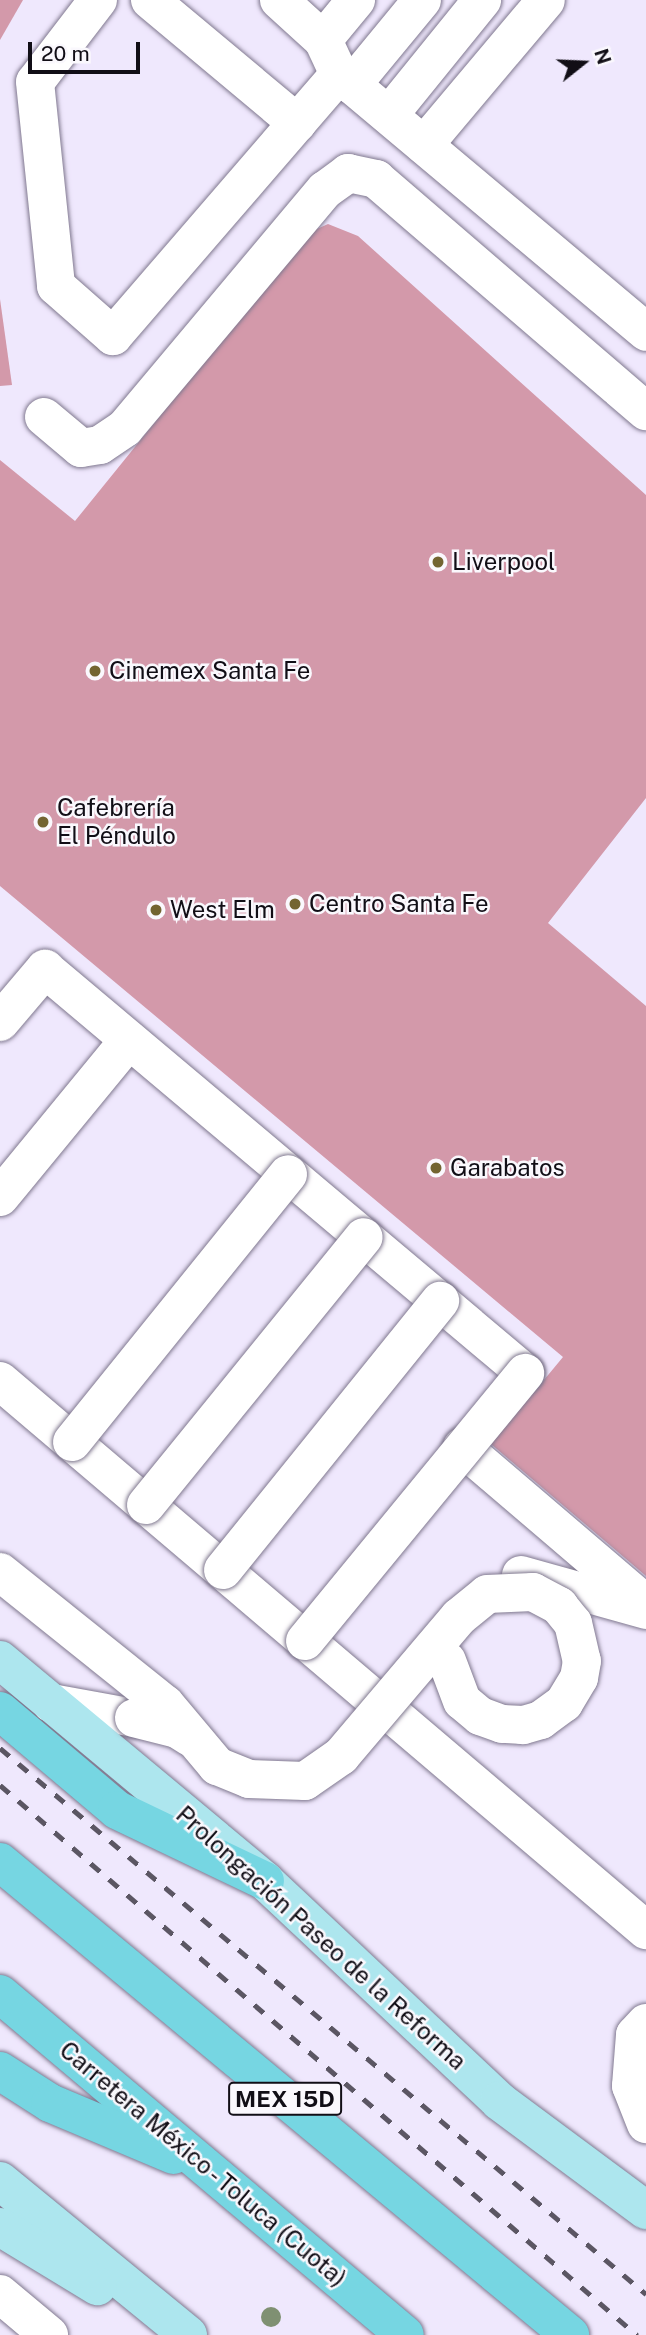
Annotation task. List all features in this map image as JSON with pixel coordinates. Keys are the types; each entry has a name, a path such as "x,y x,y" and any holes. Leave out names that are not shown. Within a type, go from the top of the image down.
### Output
{"highway":[{"path":"0,1711 117,1810 265,1881"},
{"name":"MEX 15D","path":"0,1862 570,2335"},
{"name":"Carretera México - Toluca (Cuota)","path":"0,1994 405,2335"},
{"path":"0,2071 50,2103 207,2168"}],"main road":[{"name":"Prolongación Paseo de la Reforma","path":"0,1660 265,1881 499,2101 646,2210"},
{"path":"0,2181 188,2335"},
{"path":"0,2227 179,2335"}],"street":[{"path":"98,0 35,82 56,286 113,336 305,113 346,79 422,0"},
{"path":"150,0 305,113"},
{"path":"191,0 305,113"},
{"path":"279,0 323,40 346,79 646,332"},
{"path":"323,40 356,0"},
{"path":"389,115 482,0"},
{"path":"424,145 546,0"},
{"path":"44,417 81,448 100,445 125,428 325,190 348,173 376,179 646,411"},
{"path":"0,1022 45,969 525,1373 305,1640"},
{"path":"0,1196 129,1040"},
{"path":"72,1442 288,1174"},
{"path":"146,1504 364,1237"},
{"path":"223,1570 440,1301"},
{"path":"0,1381 646,1930"},
{"path":"462,1447 646,1604"},
{"path":"0,1572 165,1704 217,1766 249,1779 305,1781 341,1756 459,1617 487,1594 533,1592 559,1606 573,1623 582,1661 579,1678 564,1703 541,1720 523,1725 502,1724 480,1716 462,1701 443,1662 448,1638 472,1598 510,1583 547,1592 575,1618 646,1629"},
{"path":"51,1703 177,1729 215,1754 262,1773 306,1774 332,1755 470,1596 513,1579 547,1585 580,1609 596,1647 593,1686 571,1718 554,1730 518,1738 481,1728 464,1716 452,1700 439,1636 450,1609 488,1579 528,1574 563,1589 646,1610"},
{"path":"646,2023 635,2035 631,2086 646,2124"},
{"path":"0,2294 49,2335"}],"building":[{"path":"0,0 23,0 0,40"},
{"name":"Centro Santa Fe","path":"328,224 358,236 646,495 646,798 548,923 646,1006 646,1576 491,1444 563,1357 0,886 0,460 75,521 308,233"},
{"path":"0,299 12,385 0,386"}],"railway":[{"path":"0,1748 646,2294"},
{"path":"0,1785 637,2335"}],"place":[{"name":"Liverpool","path":"438,562"},
{"name":"Cinemex Santa Fe","path":"95,671"},
{"name":"Cafebrería El Péndulo","path":"43,822"},
{"name":"Centro Santa Fe","path":"295,904"},
{"name":"West Elm","path":"156,910"},
{"name":"Garabatos","path":"436,1168"}]}
